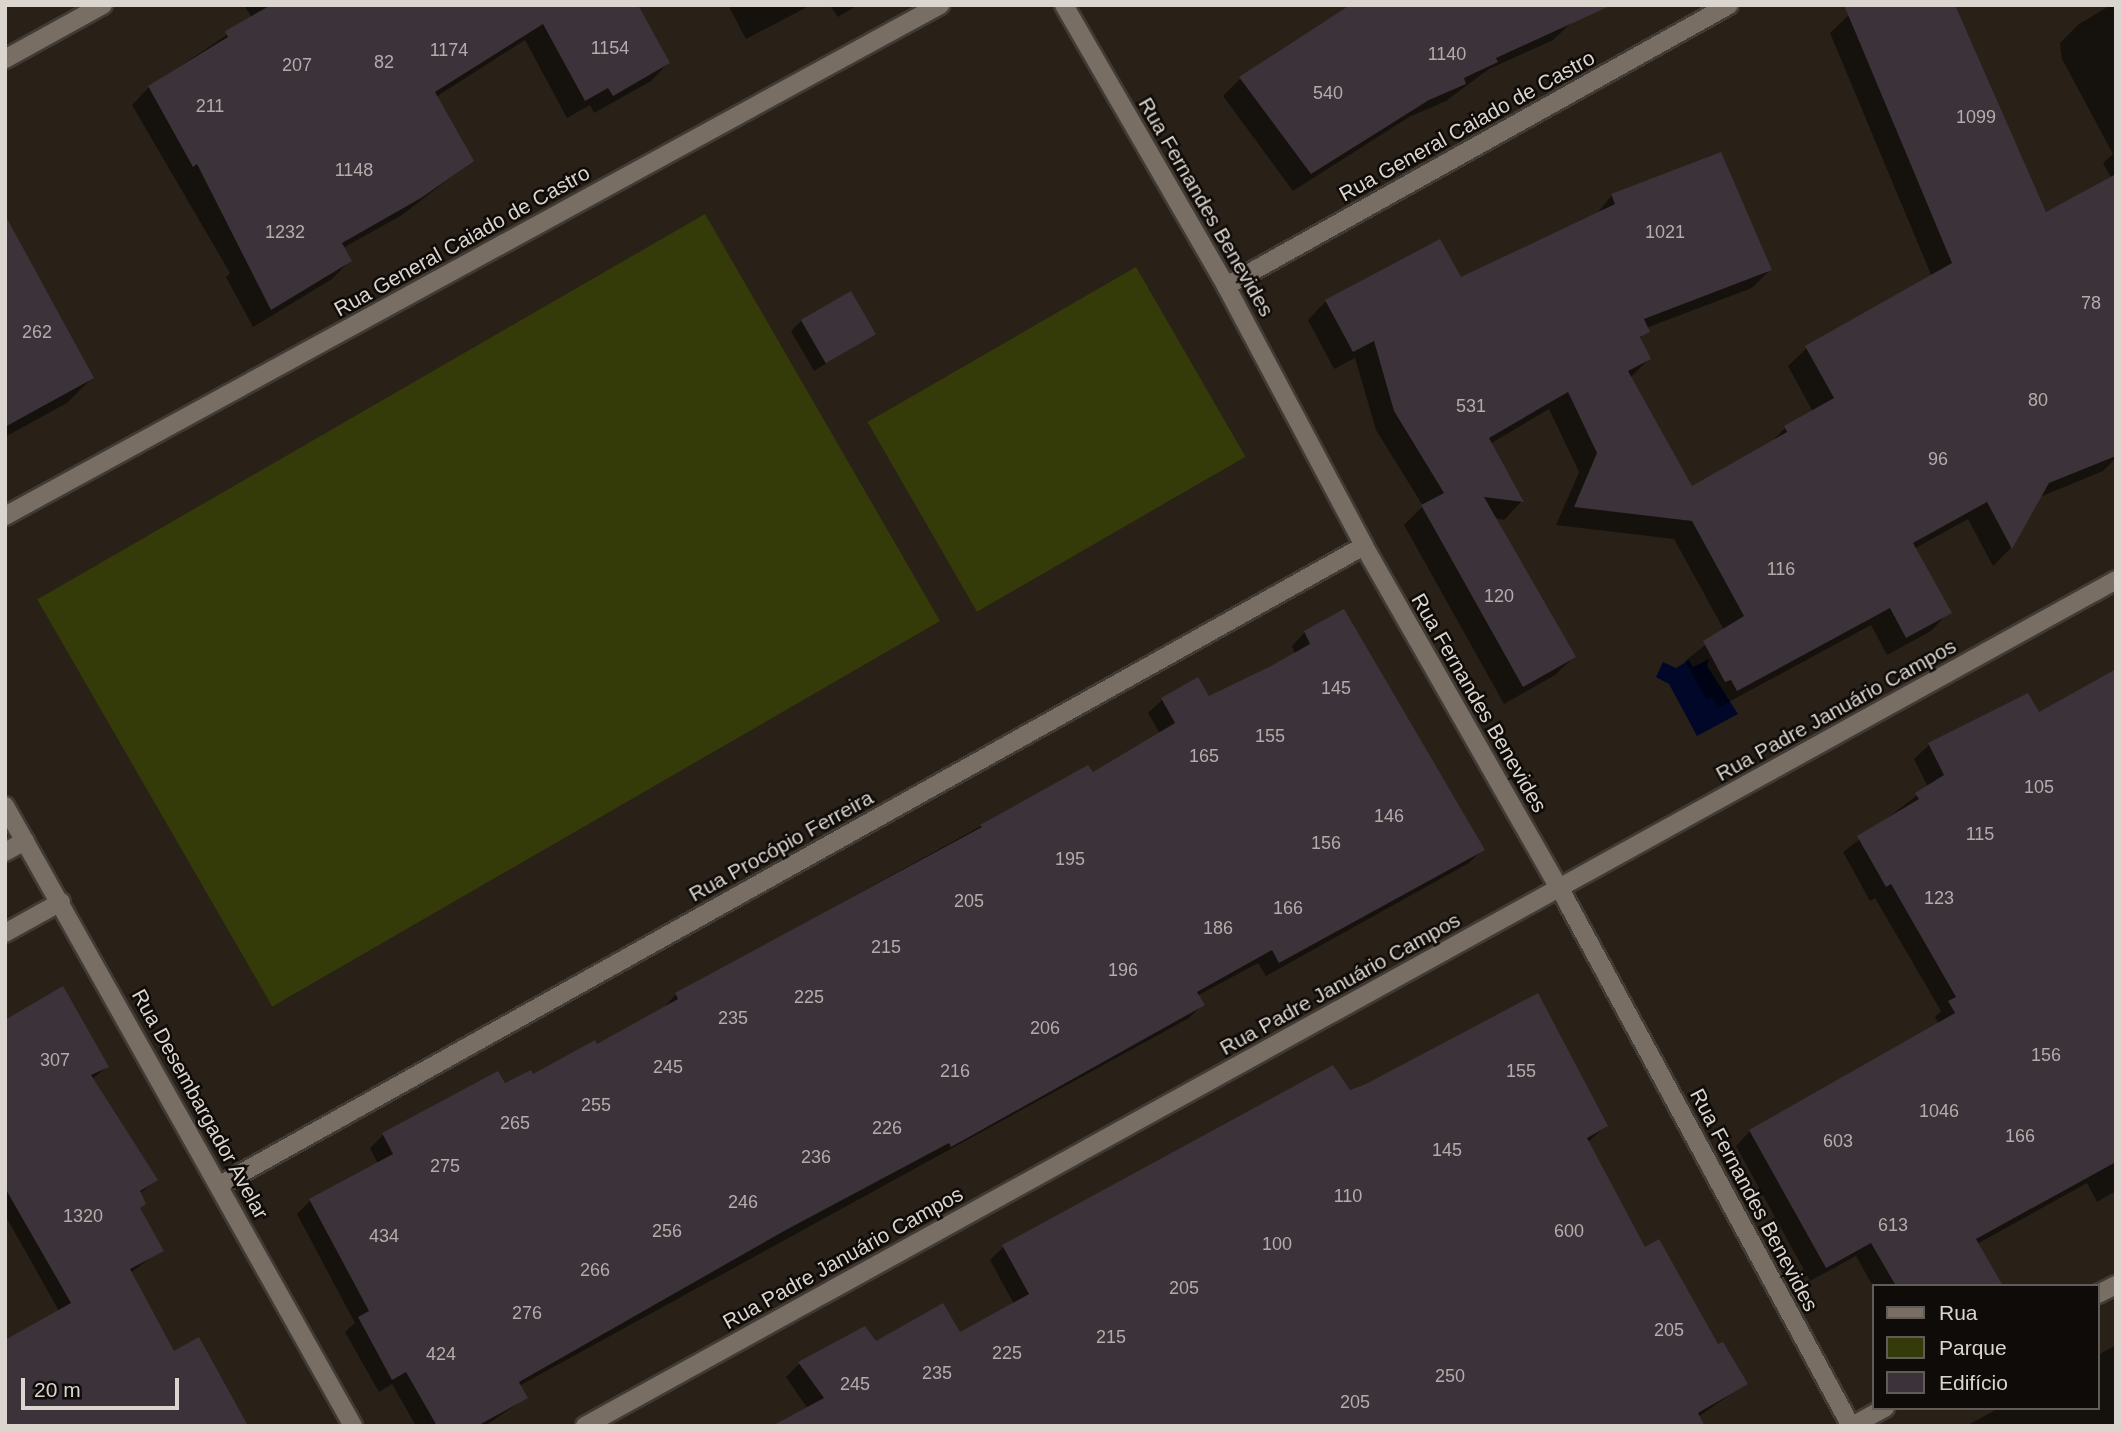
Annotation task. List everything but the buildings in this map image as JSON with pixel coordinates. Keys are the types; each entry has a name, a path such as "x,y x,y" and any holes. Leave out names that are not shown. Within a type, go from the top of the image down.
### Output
{"street":[{"path":"5,59 103,5"},
{"name":"Rua General Caiado de Castro","path":"5,516 940,5"},
{"name":"Rua Fernandes Benevides","path":"1064,5 1226,286 1364,546 1560,889 1852,1426"},
{"name":"Rua General Caiado de Castro","path":"1226,286 1729,5"},
{"name":"Rua Procópio Ferreira","path":"220,1185 1364,546"},
{"name":"Rua Padre Januário Campos","path":"585,1426 2116,580"},
{"name":"Rua Desembargador Avelar","path":"5,806 353,1426"},
{"path":"5,852 25,841"},
{"path":"5,933 61,902"},
{"path":"2100,1293 2116,1285"},
{"path":"1852,1426 1881,1410"}],"green space":[{"path":"705,214 940,621 272,1007 37,600"},
{"path":"1136,267 1246,457 977,612 868,422"}],"water":[{"path":"1709,659 1707,666 1738,714 1697,736 1669,684 1656,677 1663,662 1676,668 1689,660 1693,667"}]}
